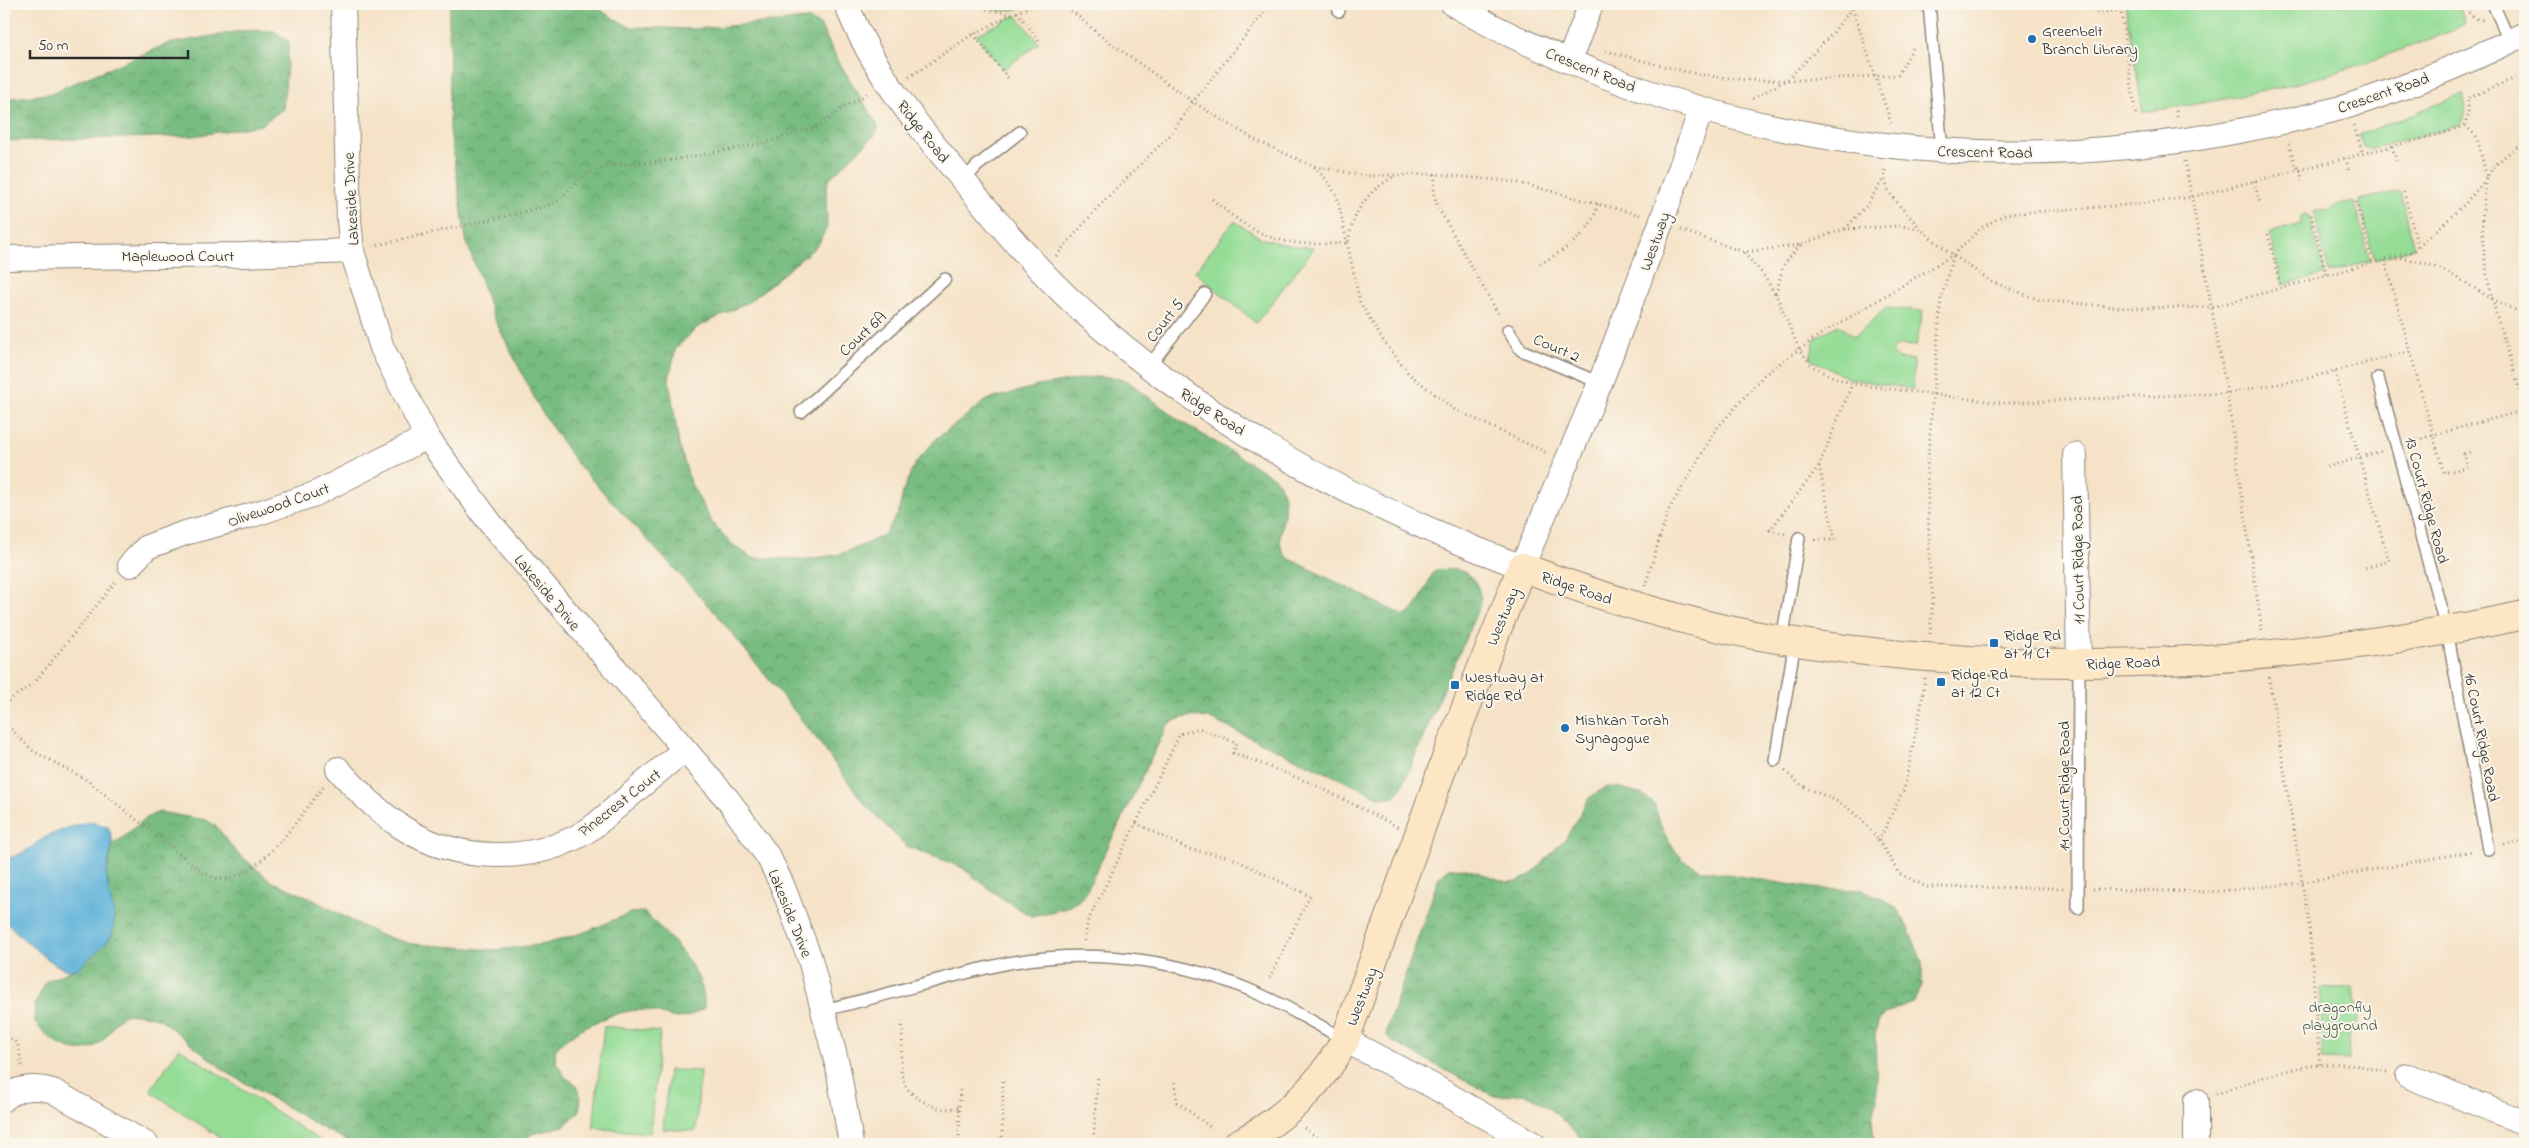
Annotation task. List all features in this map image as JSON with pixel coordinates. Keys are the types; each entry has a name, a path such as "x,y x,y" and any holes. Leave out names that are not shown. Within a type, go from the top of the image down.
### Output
{"street":[{"name":"Lakeside Drive","path":"343,4 349,220 354,255 382,348 426,437 491,524 729,801 769,858 796,918 823,1010 838,1068 851,1144"},
{"name":"Ridge Road","path":"846,4 860,38 888,86 963,181 1043,272 1078,307 1149,366 1228,422 1338,486 1429,530 1522,567 1639,607 1788,641 1927,658 2079,664 2266,655 2447,631 2525,615"},
{"name":"Crescent Road","path":"1453,4 1569,61 1632,86 1701,110 1812,136 1889,147 1942,151 2062,152 2182,142 2348,106 2430,76 2518,38"},
{"path":"1569,61 1591,4"},
{"name":"Westway","path":"1238,1144 1264,1130 1303,1097 1326,1071 1345,1040 1449,750 1522,567 1600,384 1701,110"},
{"name":"Maplewood Court","path":"4,258 354,255"},
{"name":"Olivewood Court","path":"130,565 147,547 186,533 249,516 315,494 426,437"},
{"name":"11 Court Ridge Road","path":"2075,455 2079,664"},
{"name":"Pinecrest Court","path":"338,769 370,803 403,828 456,850 488,856 513,855 560,844 590,829 684,750"},
{"path":"1345,1040 1431,1085 1532,1144"},
{"path":"2408,1076 2525,1123"},
{"path":"4,1099 9,1094 27,1088 39,1087 53,1091 146,1144"},
{"path":"2196,1101 2196,1144"}],"lane":[{"path":"1929,4 1942,151"},
{"path":"2493,4 2518,38"},
{"path":"963,181 977,166 1020,132"},
{"name":"Court 6A","path":"801,412 945,279"},
{"name":"Court 5","path":"1149,366 1205,294"},
{"name":"Court 2","path":"1508,330 1521,350 1600,384"},
{"name":"13 Court Ridge Road","path":"2378,378 2447,631"},
{"path":"1775,760 1799,538"},
{"name":"16 Court Ridge Road","path":"2447,631 2488,849"},
{"name":"14 Court Ridge Road","path":"2078,908 2079,664"},
{"path":"823,1010 1014,962 1080,956 1124,958 1160,963 1202,973 1262,995 1345,1040"}],"path":[{"path":"978,4 988,10 1012,14"},
{"path":"907,79 948,49 973,34 1016,12 1037,4"},
{"path":"1064,4 1097,33 1193,102 1255,140 1313,166 1366,176 1434,174 1516,182 1645,217"},
{"path":"1043,272 1100,205 1171,134 1193,102 1271,4"},
{"path":"1740,119 1744,107 1753,98 1788,79 1832,34 1855,4"},
{"path":"2120,4 2136,116"},
{"path":"2463,4 2476,19 2484,20"},
{"path":"1852,6 1892,120 1891,129"},
{"path":"2096,13 2121,10"},
{"path":"1016,12 1041,43"},
{"path":"973,34 1008,78"},
{"path":"1596,48 1666,67 1726,78 1788,79 1898,75 1914,46"},
{"path":"1644,589 1668,511 1717,428 1764,375 1799,349 1953,255 1981,228 2006,214 2138,204 2192,196 2448,132 2464,125 2468,116 2468,98 2525,74"},
{"path":"354,255 366,248 553,204 586,174 607,166 673,160 772,141 821,125 843,108 870,93"},
{"path":"2348,106 2363,154"},
{"path":"2284,121 2295,166 2300,169 2303,184"},
{"path":"2384,260 2433,436 2525,409 2494,300 2482,241 2481,227 2487,178 2477,136 2464,125"},
{"path":"1884,178 1893,198 1920,229 1992,282 2040,300 2127,308 2213,307 2384,260 2418,248 2464,205 2498,162 2525,141"},
{"path":"2392,146 2396,161"},
{"path":"2346,158 2349,171"},
{"path":"2185,161 2213,307 2263,637"},
{"path":"1313,166 1328,181 1337,196 1360,302 1382,339 1409,374 1454,409 1566,462"},
{"path":"1844,229 1867,205 1884,178 1885,170"},
{"path":"1434,174 1434,194 1438,208 1508,330"},
{"path":"1348,242 1352,223 1360,203 1375,188 1396,175"},
{"path":"2254,181 2260,204"},
{"path":"2404,192 2418,248"},
{"path":"1212,199 1242,224 1270,237 1301,244 1348,242"},
{"path":"2356,202 2373,263"},
{"path":"1540,264 1562,251 1588,230 1598,203"},
{"path":"2311,214 2328,276"},
{"path":"1680,230 1744,252 1800,244 1844,229 1878,226 1920,229"},
{"path":"2268,234 2281,288"},
{"path":"1776,295 1783,266 1800,244"},
{"path":"1744,252 1762,273 1776,295 1799,349 1811,365 1826,374 1852,384 2002,403 2227,393 2335,372 2410,351"},
{"path":"1929,640 1933,597 1930,574 1927,468 1941,299 1953,255"},
{"path":"2384,260 2394,259 2419,262 2444,270 2494,300 2525,314"},
{"path":"2335,372 2389,561 2365,568"},
{"path":"1819,466 1835,540 1799,538 1770,530 1819,466 1852,384"},
{"path":"4,704 35,682 130,565"},
{"path":"2268,674 2300,883 2309,925 2320,1065"},
{"path":"1879,840 1904,789 1921,707 1925,677"},
{"path":"4,722 33,751 87,780 202,872 219,879 240,874 274,848 338,769"},
{"path":"1080,956 1088,921 1180,734 1199,728 1237,743 1233,753 1311,783 1419,837"},
{"path":"1775,760 1799,786 1829,797 1857,815 1870,827 1899,872 1926,887 2079,888 2211,892 2300,883 2525,841"},
{"path":"1136,823 1188,849 1230,857 1310,896 1262,995"},
{"path":"902,1021 900,1071 907,1088 917,1099 932,1106 945,1109 960,1106"},
{"path":"4,1031 18,1045 27,1088"},
{"path":"2196,1101 2249,1082 2320,1065 2347,1064 2408,1076"},
{"path":"1094,1144 1098,1075"},
{"path":"1002,1078 1002,1142"},
{"path":"1176,1082 1177,1102 1213,1129"},
{"path":"959,1141 960,1088"}],"green space":[{"path":"451,4 594,4 606,14 630,27 692,29 808,19 820,25 839,62 878,126 876,134 829,179 826,189 827,227 818,245 750,301 698,327 676,348 669,379 679,445 691,484 713,524 733,545 753,558 807,559 837,555 861,546 884,535 898,514 904,488 915,464 936,439 987,400 1038,386 1093,377 1110,377 1128,381 1180,421 1275,478 1282,489 1284,500 1280,541 1282,550 1288,558 1404,616 1410,613 1418,603 1435,570 1461,571 1472,578 1479,592 1481,602 1401,789 1393,798 1379,797 1208,718 1186,717 1167,726 1086,892 1069,907 1031,916 1000,897 961,867 906,846 866,806 816,738 717,615 578,465 541,411 494,318 466,240 450,130 449,16"},
{"path":"983,4 1032,4 1001,11"},
{"path":"2125,4 2458,4 2465,22 2454,30 2334,73 2230,98 2143,112"},
{"path":"1016,15 1039,43 1003,70 976,35"},
{"path":"247,30 274,31 289,42 283,109 261,125 193,136 4,141 4,99 48,94 167,44"},
{"path":"2463,94 2465,116 2458,126 2370,149 2363,147 2359,135"},
{"path":"2396,192 2401,193 2414,248 2375,260 2359,200"},
{"path":"2354,201 2370,261 2329,273 2314,212 2323,209 2326,212 2339,204"},
{"path":"2305,214 2306,217 2309,216 2325,274 2283,285 2269,233 2301,224 2300,216"},
{"path":"1234,221 1261,238 1282,244 1314,248 1256,323 1195,272"},
{"path":"1886,308 1923,311 1916,346 1901,345 1894,348 1892,353 1898,359 1914,360 1913,389 1850,379 1810,359 1815,338 1838,325 1854,337"},
{"path":"1606,787 1622,788 1642,794 1654,804 1662,829 1671,845 1683,860 1702,870 1811,888 1863,890 1885,900 1896,908 1904,919 1922,961 1922,985 1914,1001 1884,1014 1878,1022 1875,1035 1877,1102 1872,1117 1874,1144 1587,1144 1547,1106 1537,1100 1521,1094 1494,1096 1393,1042 1387,1036 1387,1028 1439,877 1448,869 1464,868 1507,882 1519,881 1532,874 1566,838 1589,798"},
{"path":"159,812 206,820 216,826 236,852 271,881 306,896 377,934 412,944 496,950 546,944 585,932 630,913 644,912 675,943 693,968 700,981 704,995 704,1008 694,1014 678,1018 642,1010 620,1013 582,1029 561,1043 555,1051 556,1062 565,1077 577,1085 581,1098 579,1112 564,1126 532,1134 520,1144 354,1144 324,1129 228,1073 160,1019 147,1016 125,1015 116,1022 105,1038 96,1046 86,1050 66,1048 48,1036 34,1021 35,1005 46,981 78,968 111,936 107,873 113,844 140,823"},
{"name":"dragonfly playground","path":"2352,987 2358,1018 2348,1035 2349,1061 2324,1060 2320,989"},
{"path":"604,1026 660,1032 650,1133 593,1128"},
{"path":"179,1048 325,1144 230,1144 150,1091"},
{"path":"669,1070 700,1071 696,1131 663,1129"}],"water":[{"path":"92,821 108,827 111,834 112,845 107,874 114,928 111,938 86,962 73,970 69,970 54,964 45,957 4,919 4,858 17,855 57,832"}],"place":[{"name":"Greenbelt Branch Library","path":"2032,39"},
{"name":"Ridge Rd at 11 Ct","path":"1994,643"},
{"name":"Ridge Rd at 12 Ct","path":"1941,682"},
{"name":"Westway at Ridge Rd","path":"1455,685"},
{"name":"Mishkan Torah Synagogue","path":"1565,728"}]}
